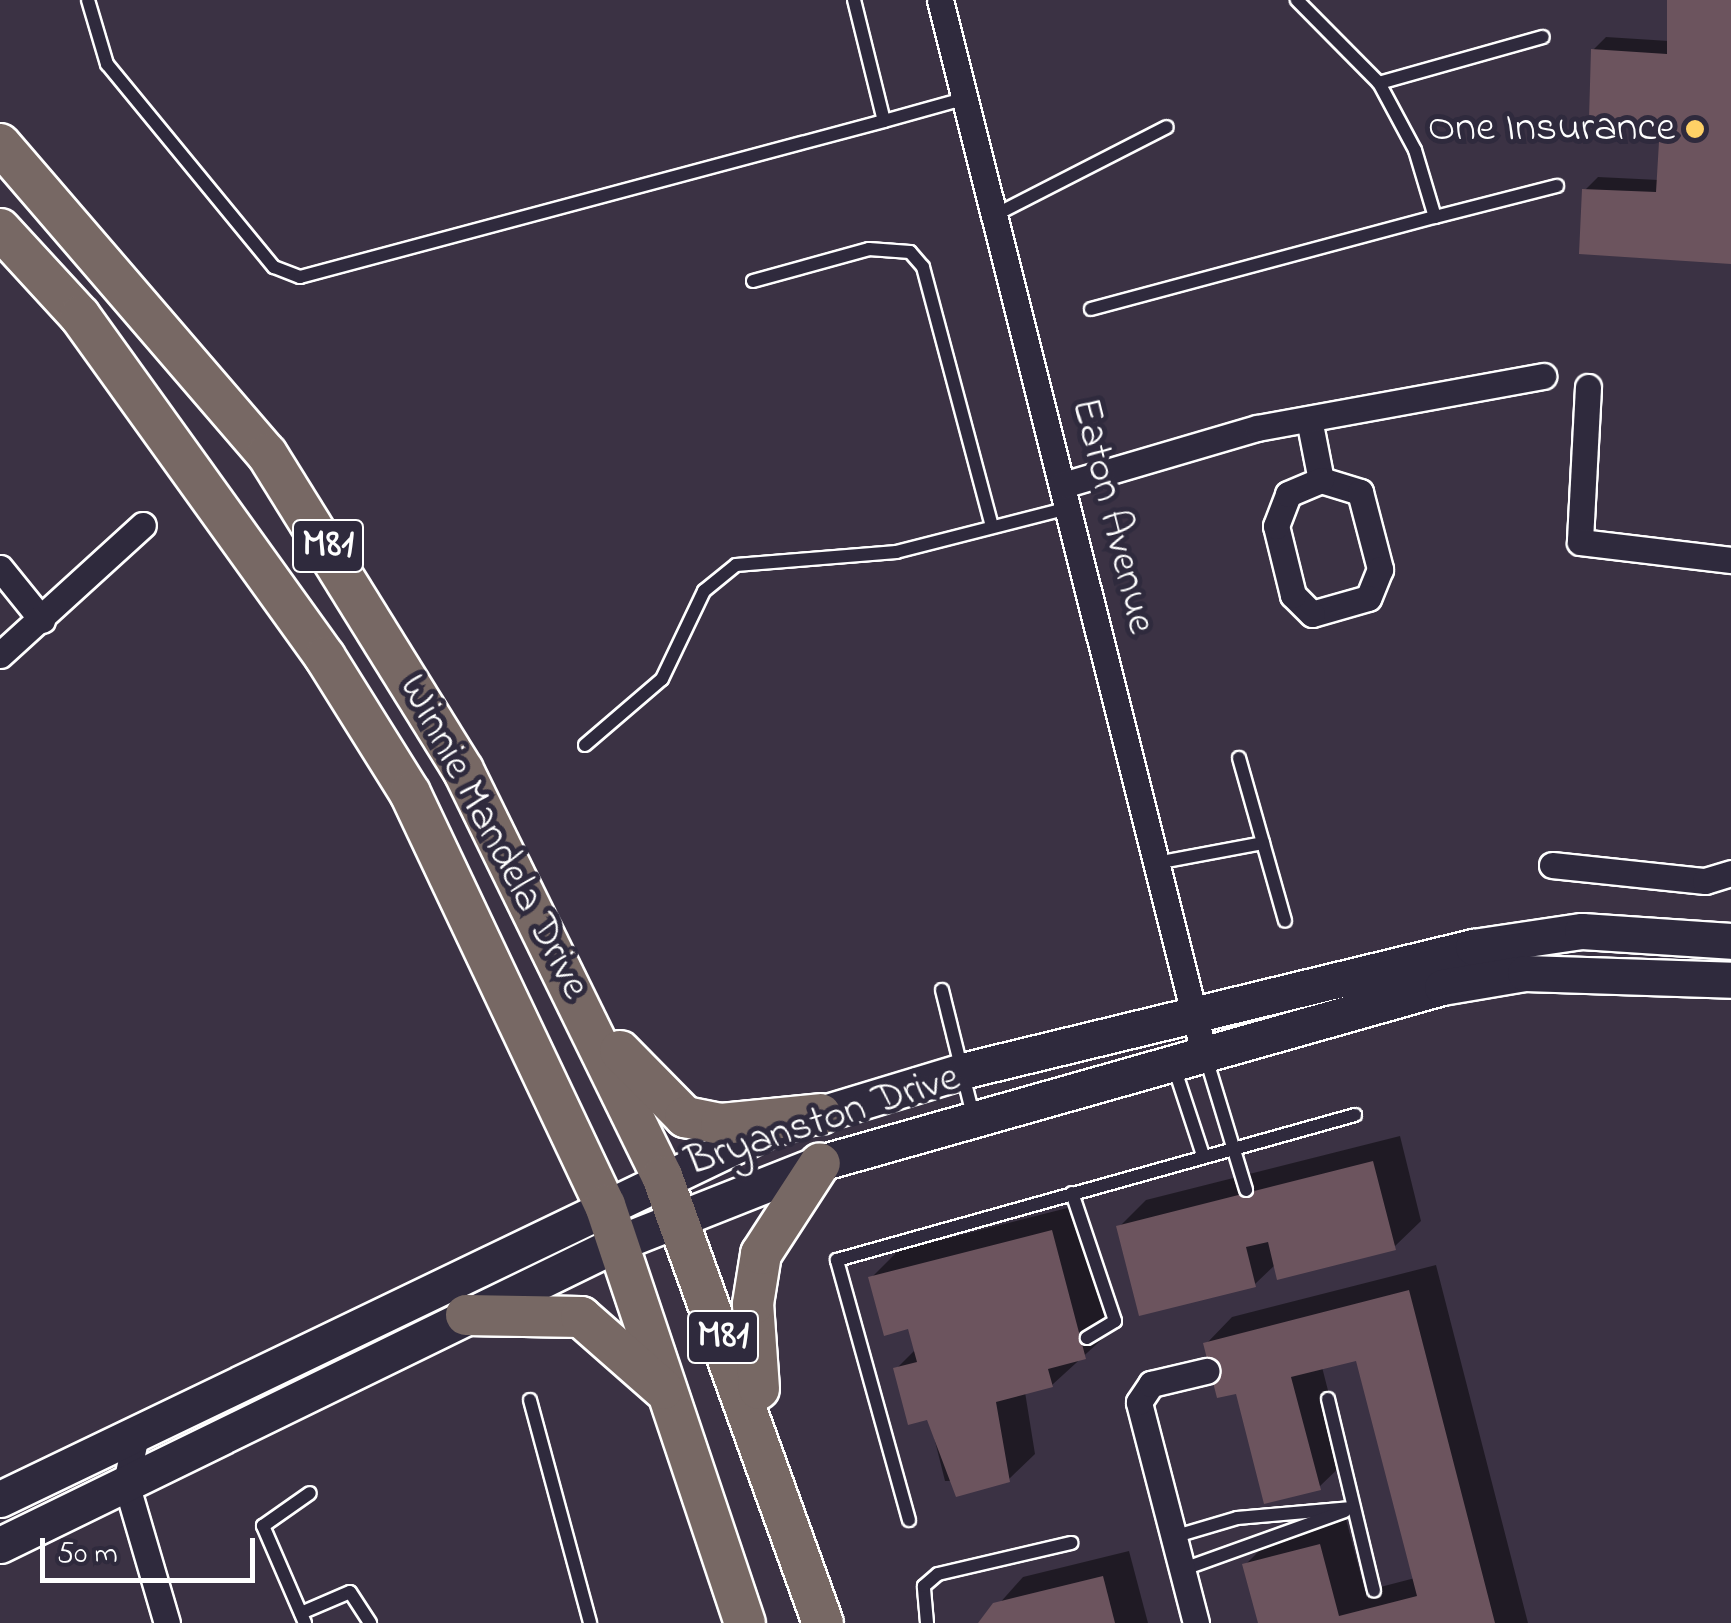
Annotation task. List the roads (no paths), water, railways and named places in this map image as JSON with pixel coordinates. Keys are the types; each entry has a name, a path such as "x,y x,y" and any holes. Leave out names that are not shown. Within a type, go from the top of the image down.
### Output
{"main road":[{"name":"Winnie Mandela Drive","path":"0,144 267,454 454,754 581,1000 662,1176 769,1457 823,1623"},
{"name":"Winnie Mandela Drive","path":"0,229 80,316 324,656 410,794 604,1205 678,1407 745,1623"},
{"name":"Bryanston Drive","path":"0,1499 136,1436 662,1176 821,1114 962,1071 1192,1014 1555,933 1731,941"},
{"name":"Bryanston Drive","path":"0,1545 466,1315 678,1216 820,1163 1188,1057 1525,972 1731,980"},
{"path":"581,1000 685,1117 721,1124 821,1114"},
{"path":"769,1457 756,1275 775,1227 820,1163"},
{"path":"466,1315 581,1316 634,1354 678,1407"}],"street":[{"name":"Eaton Avenue","path":"940,0 1192,1014 1188,1057"},
{"path":"1066,496 1310,419 1542,376"},
{"path":"1588,387 1580,542 1731,560"},
{"path":"1310,419 1322,480"},
{"path":"1322,480 1360,492 1380,569 1368,598 1312,614 1293,595 1276,526 1288,494 1322,480"},
{"path":"0,655 142,525"},
{"path":"0,568 42,620"},
{"path":"1552,865 1705,881 1731,873"},
{"path":"1196,1623 1144,1446 1141,1391 1206,1371"},
{"path":"136,1436 126,1484 167,1623"}],"lane":[{"path":"88,0 107,64 290,276 963,99"},
{"path":"854,0 884,121"},
{"path":"1297,0 1378,83 1416,150 1435,217"},
{"path":"1378,83 1543,37"},
{"path":"994,216 1167,127"},
{"path":"1091,309 1557,186"},
{"path":"752,281 868,249 910,252 922,267 991,522"},
{"path":"585,745 673,666 704,591 736,565 896,552 1066,496"},
{"path":"1238,758 1285,921"},
{"path":"1156,863 1263,843"},
{"path":"942,990 974,1117"},
{"path":"1188,1057 1234,1146 1246,1190"},
{"path":"1188,1057 1203,1155"},
{"path":"909,1520 837,1260 1355,1115"},
{"path":"1072,1192 1114,1322 1087,1338"},
{"path":"1328,1399 1374,1591"},
{"path":"530,1400 590,1623"},
{"path":"310,1493 263,1526 303,1618 350,1592 370,1623"},
{"path":"1172,1537 1237,1518 1352,1508"},
{"path":"1182,1570 1352,1508"},
{"path":"927,1623 924,1586 938,1574 1071,1543"}],"place":[{"name":"One Insurance","path":"1695,129"}]}
